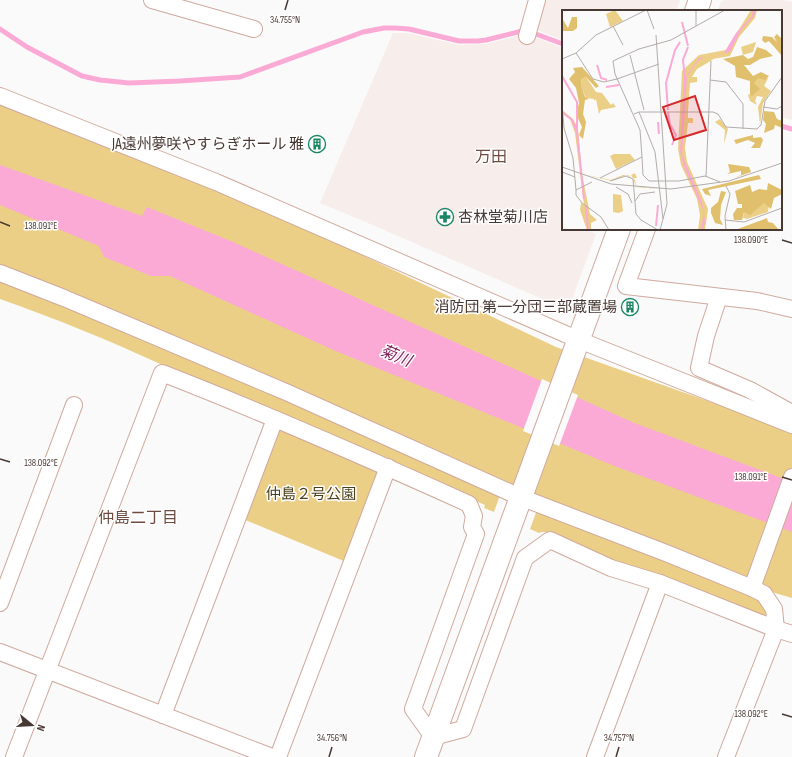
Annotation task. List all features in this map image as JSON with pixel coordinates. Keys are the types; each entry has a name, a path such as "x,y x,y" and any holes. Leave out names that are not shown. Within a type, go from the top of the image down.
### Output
{"street":[{"path":"152,0 254,29"},
{"path":"528,32 537,0"},
{"path":"696,10 700,0"},
{"path":"0,96 216,182 578,343 792,425"},
{"path":"426,757 619,230"},
{"path":"646,230 626,286 757,301 792,309"},
{"path":"0,273 64,298 286,392 521,494 753,585 764,594 774,609 776,629 726,757"},
{"path":"719,297 706,336 699,368 750,390 792,414"},
{"path":"14,757 162,373 228,398 388,467 469,504 474,516 472,527 476,534 413,709 433,737"},
{"path":"0,603 74,405"},
{"path":"163,715 275,419"},
{"path":"278,757 388,467"},
{"path":"753,585 792,478"},
{"path":"433,737 463,729 525,558 550,540 611,568 660,583 792,634"},
{"path":"595,757 660,583"},
{"path":"0,652 272,757"}],"shaded area":[{"path":"543,0 680,0 676,10 562,10 562,40 537,30"},
{"path":"725,0 784,0 792,2 792,120 782,117 782,10 717,10 721,2"},
{"path":"393,33 408,33 459,45 485,44 521,35 532,36 562,48 562,230 587,230 596,234 568,310 320,203"}],"green space":[{"path":"0,99 172,165 556,347 792,431 792,598 775,593 759,583 540,499 0,269"},
{"path":"0,278 431,461 500,495 494,512 484,508 485,505 119,346 60,321 0,299"},
{"name":"仲島２号公園","path":"278,427 376,469 379,478 346,562 243,519"},
{"path":"537,510 745,591 765,605 768,619 611,561 546,532 539,533 530,529"}],"water":[{"name":"菊川","path":"0,165 142,216 147,207 233,242 632,422 792,482 792,532 612,465 331,349 170,276 151,276 104,257 99,246 0,205"}],"pier":[{"path":"542,379 578,395 559,446 523,431"}],"waterway":[{"path":"0,29 27,47 82,76 100,80 129,83 240,77 363,32 384,28 409,29 459,41 486,40 522,31 533,33 562,44"},
{"path":"782,126 792,129"}],"place":[{"name":"JA遠州夢咲やすらぎホール 雅","path":"317,144"},
{"name":"杏林堂菊川店","path":"445,217"},
{"name":"消防団 第一分団三部蔵置場","path":"630,307"}],"district":[{"name":"万田","path":"491,156"},
{"name":"仲島二丁目","path":"138,517"}]}
